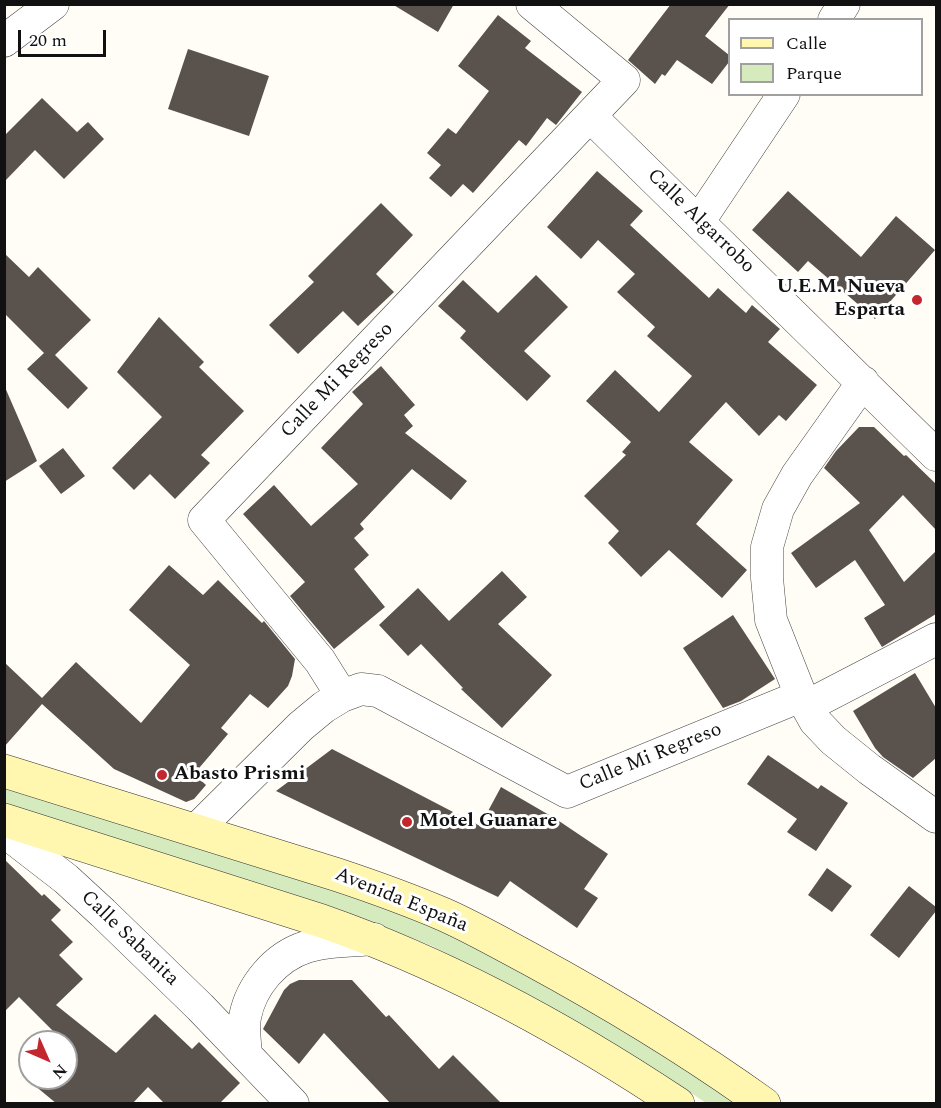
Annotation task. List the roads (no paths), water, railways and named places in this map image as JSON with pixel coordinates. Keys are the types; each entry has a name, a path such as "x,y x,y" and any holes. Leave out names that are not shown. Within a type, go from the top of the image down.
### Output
{"main road":[{"name":"Avenida España","path":"4,771 338,875 392,893 446,916 574,983 633,1017 684,1048 764,1104"},
{"path":"4,820 374,939 426,960 550,1026 678,1104"}],"street":[{"path":"4,41 53,4"},
{"name":"Calle Mi Regreso","path":"342,696 333,678 320,661 204,520 624,80 532,4"},
{"path":"835,18 844,4"},
{"path":"699,221 783,96"},
{"name":"Calle Algarrobo","path":"590,116 936,455"},
{"path":"863,382 797,475 778,508 767,547 771,620 804,701 815,721 833,740 936,818"},
{"path":"804,701 936,639"},
{"name":"Calle Mi Regreso","path":"196,830 301,726 324,707 342,696 361,689 378,692 567,792 804,701"},
{"name":"Calle Sabanita","path":"4,831 73,885 200,1007 293,1104"},
{"path":"246,1054 244,1019 249,1002 259,983 272,968 288,955 305,947 327,942 374,939"}],"place":[{"name":"U.E.M. Nueva Esparta","path":"917,300"},
{"name":"Abasto Prismi","path":"162,775"},
{"name":"Motel Guanare","path":"407,822"}]}
